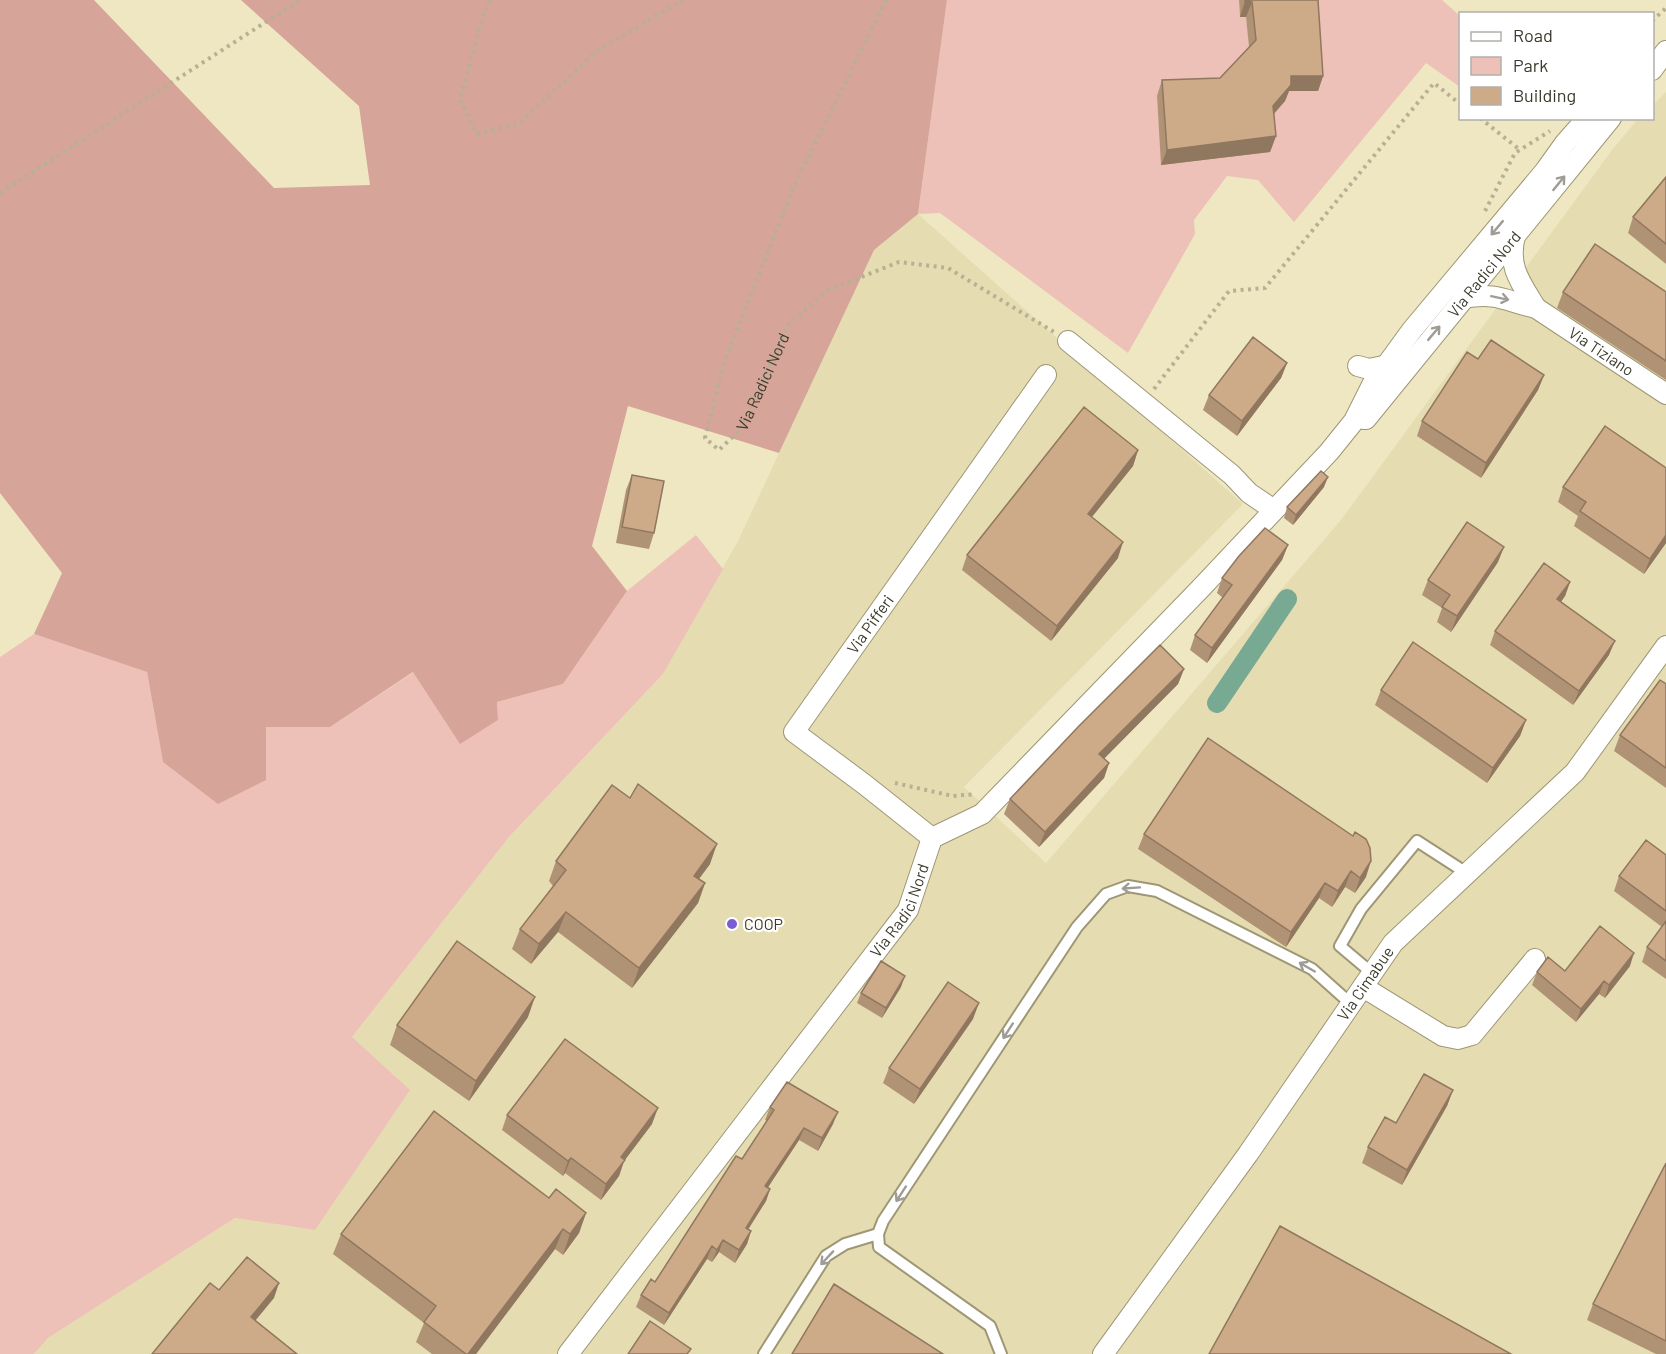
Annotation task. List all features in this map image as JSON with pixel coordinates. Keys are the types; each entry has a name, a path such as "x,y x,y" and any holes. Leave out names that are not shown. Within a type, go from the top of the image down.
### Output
{"street":[{"path":"1654,53 1666,44"},
{"path":"1654,69 1666,51"},
{"name":"Via Radici Nord","path":"568,1354 908,910 932,838 982,814 1200,590 1329,452 1354,422 1386,366 1412,330 1585,120"},
{"name":"Via Radici Nord","path":"1354,422 1366,419 1609,120"},
{"path":"1515,236 1511,252 1514,266 1536,308"},
{"path":"1463,298 1482,295 1505,297 1536,308"},
{"name":"Via Tiziano","path":"1536,308 1666,394"},
{"path":"1068,341 1232,475 1249,493 1274,510"},
{"path":"1366,398 1364,375 1358,366 1369,369 1416,356"},
{"name":"Via Pifferi","path":"932,838 794,732 1046,375"},
{"name":"Via Cimabue","path":"1103,1354 1248,1154 1393,943 1575,772 1666,646"},
{"path":"1368,980 1443,1036 1458,1039 1472,1035 1535,959"}],"lane":[{"path":"1368,980 1340,946 1361,909 1417,841 1468,874"},
{"path":"1001,1354 990,1326 879,1247 878,1234 883,1221 1077,927 1106,894 1128,886 1144,887 1170,896 1312,969 1352,1004"},
{"path":"764,1354 826,1256 845,1244 878,1234"}],"path":[{"path":"0,193 300,0"},
{"path":"490,0 483,15 460,99 477,134 519,124 598,50 683,0"},
{"name":"Via Radici Nord","path":"886,0 795,184 724,363 705,438 719,450 741,429 789,324 825,291 899,262 948,268 1068,341"},
{"path":"1654,20 1666,8"},
{"path":"1143,403 1229,291 1265,288 1434,83 1459,102"},
{"path":"1482,120 1520,150"},
{"path":"1483,215 1515,153 1556,126"},
{"path":"880,797 893,783 952,796 981,794"}],"shaded area":[{"path":"0,0 94,0 274,188 370,185 359,106 241,0 947,0 918,214 874,250 779,453 628,406 592,546 627,591 563,684 497,702 498,720 460,744 413,672 330,727 266,727 266,780 218,804 163,762 147,672 34,634 62,573 0,493"},
{"path":"1666,92 1666,1354 34,1354 48,1338 235,1218 315,1230 352,1037 509,837 663,674 738,541 874,250 918,214 1243,504 964,787 1046,863 1341,520 1612,150 1637,120 1654,120 1654,104"}],"green space":[{"path":"947,0 1239,0 1240,16 1246,17 1251,60 1226,80 1157,96 1162,165 1267,116 1285,91 1318,91 1311,0 1442,0 1459,15 1459,86 1426,63 1294,222 1258,180 1227,176 1194,220 1195,234 1128,353 940,213 918,214"},
{"path":"696,535 723,569 663,674 509,837 352,1037 410,1090 315,1230 235,1218 48,1338 34,1354 0,1354 0,657 34,634 147,672 163,762 266,727 330,727 414,672 460,743 498,720 497,702 563,684 627,591"}],"building":[{"path":"1245,0 1318,0 1323,76 1291,76 1291,85 1273,106 1276,136 1167,150 1162,80 1220,78 1256,40 1252,2"},
{"path":"1666,177 1666,244 1633,217"},
{"path":"1595,244 1666,292 1666,361 1563,292"},
{"path":"1253,337 1287,363 1242,421 1209,395"},
{"path":"1491,340 1544,375 1486,463 1422,421 1467,352 1478,359"},
{"path":"1084,407 1138,450 1088,514 1123,542 1057,626 967,555"},
{"path":"1605,426 1666,468 1666,535 1650,559 1580,511 1586,502 1563,487"},
{"path":"1321,471 1328,477 1296,515 1287,507"},
{"path":"632,475 664,481 654,533 622,527"},
{"path":"1467,522 1504,547 1457,616 1442,607 1450,595 1428,580"},
{"path":"1265,528 1288,545 1212,648 1195,635 1232,585 1222,578"},
{"path":"1544,563 1570,582 1557,599 1615,641 1579,691 1495,631"},
{"path":"1413,642 1526,720 1493,768 1381,690"},
{"path":"1160,645 1184,669 1099,754 1109,763 1045,832 1010,799"},
{"path":"1660,680 1666,684 1666,768 1620,735"},
{"path":"1208,738 1353,836 1355,832 1366,839 1370,848 1371,861 1360,878 1351,871 1338,891 1325,883 1291,932 1144,834"},
{"path":"638,784 717,844 694,876 705,883 639,968 566,912 539,944 520,929 566,870 556,861 612,785 630,798"},
{"path":"1646,840 1666,855 1666,911 1619,876"},
{"path":"1666,921 1666,961 1647,947"},
{"path":"1600,926 1634,953 1609,985 1604,981 1581,1009 1537,972 1548,957 1565,971"},
{"path":"457,941 535,997 476,1081 397,1025"},
{"path":"881,961 905,976 886,1008 861,993"},
{"path":"948,982 979,1003 920,1089 889,1068"},
{"path":"565,1039 658,1108 621,1157 625,1160 606,1184 571,1158 568,1161 507,1115"},
{"path":"1424,1074 1453,1090 1407,1170 1368,1147 1385,1117 1396,1123"},
{"path":"787,1082 838,1112 822,1138 804,1128 765,1186 770,1189 746,1228 751,1231 739,1250 723,1240 717,1250 712,1246 669,1313 641,1295 651,1279 655,1282 736,1156 742,1159 774,1110 770,1107"},
{"path":"434,1111 549,1198 556,1189 586,1213 570,1234 563,1229 468,1354 424,1322 436,1306 341,1234"},
{"path":"1666,1163 1666,1341 1593,1304"},
{"path":"1280,1226 1511,1354 1209,1354"},
{"path":"247,1257 279,1283 251,1317 297,1354 152,1354 210,1283 219,1290"},
{"path":"834,1284 943,1354 792,1354"},
{"path":"650,1321 691,1349 687,1354 628,1354"}],"waterway":[{"path":"1217,703 1287,599"}],"place":[{"name":"COOP","path":"732,924"}]}
